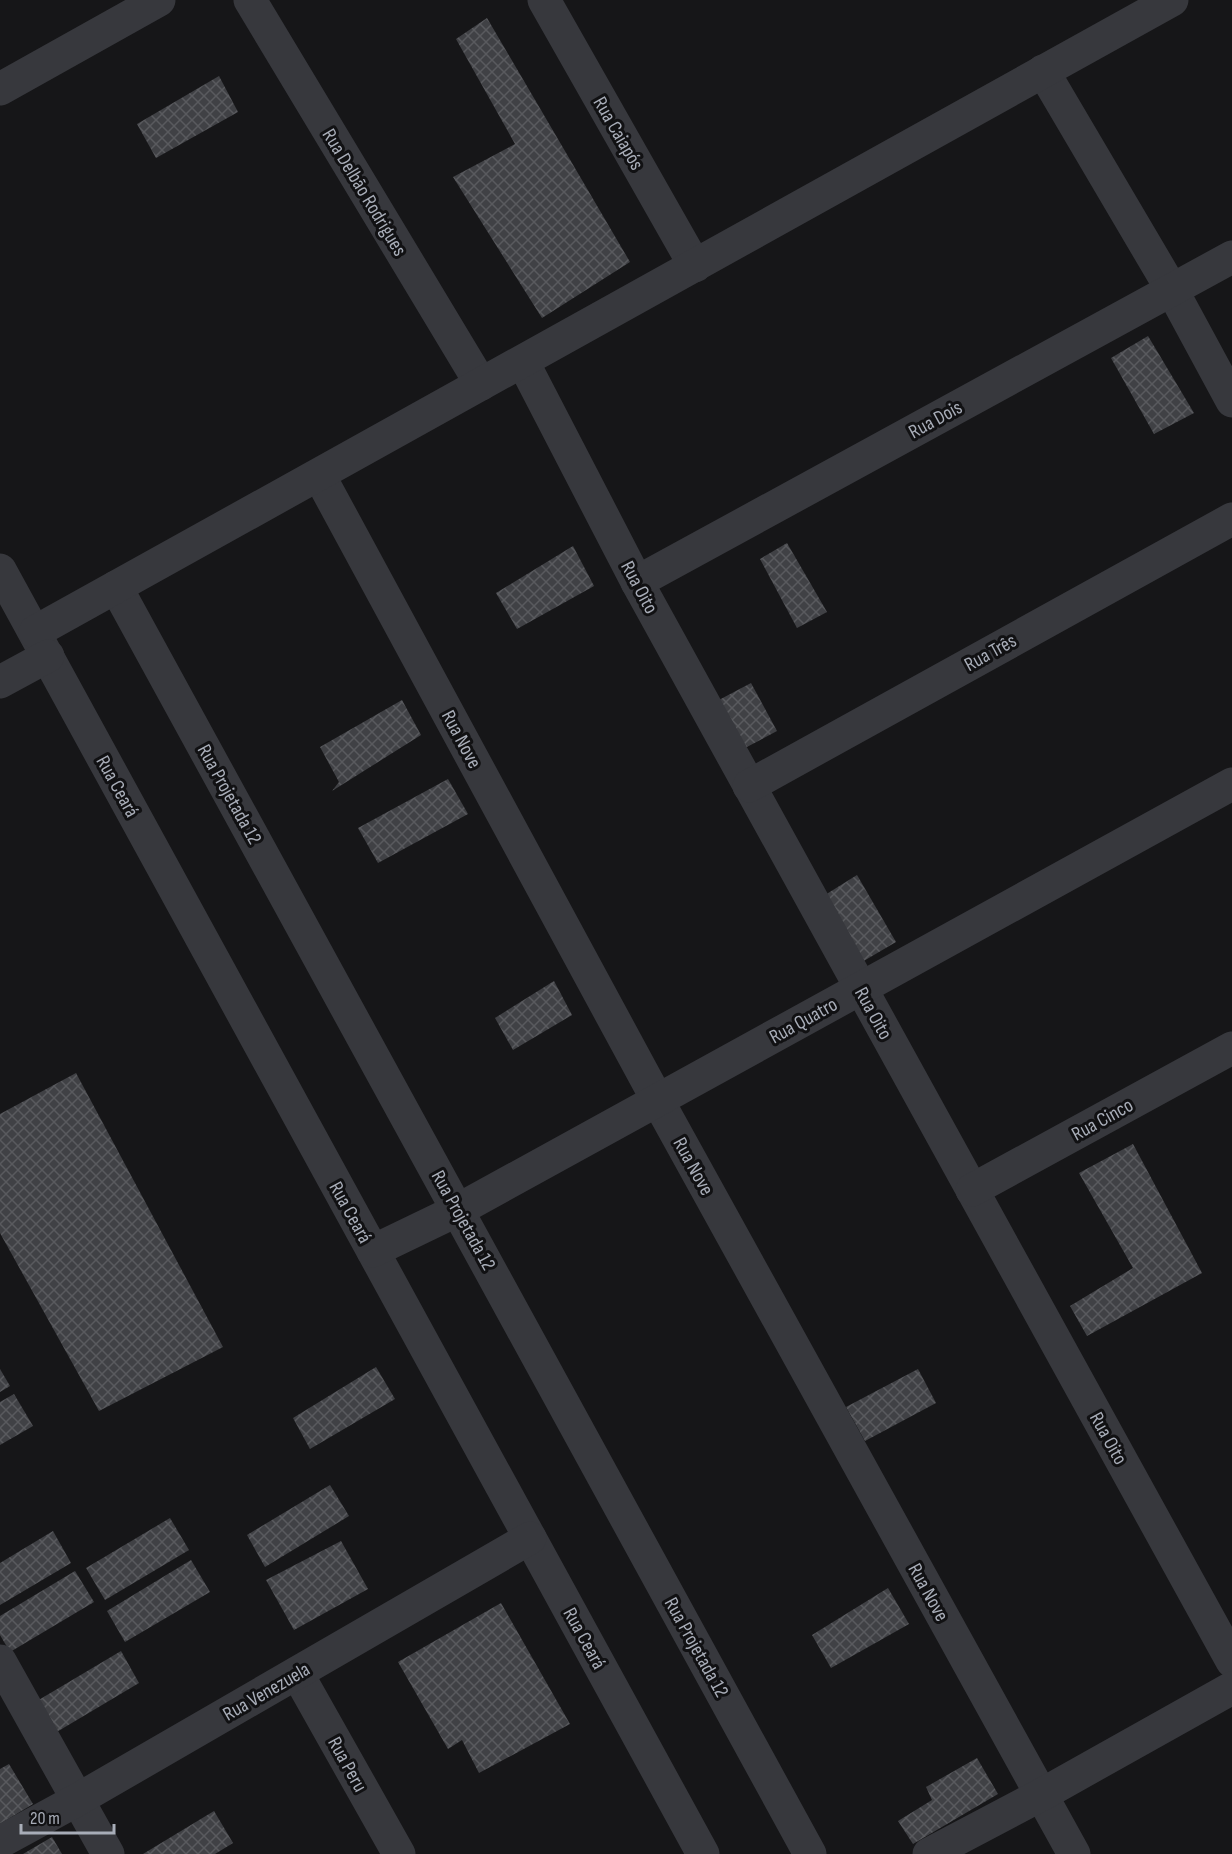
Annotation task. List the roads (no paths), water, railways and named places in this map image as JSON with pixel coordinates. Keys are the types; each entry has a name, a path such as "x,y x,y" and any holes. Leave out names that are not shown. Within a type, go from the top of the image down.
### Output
{"street":[{"path":"0,89 159,0"},
{"name":"Rua Delbão Rodrigues","path":"250,0 481,384"},
{"name":"Rua Caiapós","path":"544,0 695,266"},
{"path":"0,682 41,644 116,588 1165,2"},
{"path":"1043,71 1172,290 1232,402"},
{"name":"Rua Dois","path":"637,582 1232,257"},
{"name":"Rua Oito","path":"523,362 637,582 1232,1661"},
{"name":"Rua Nove","path":"319,475 658,1101 1074,1854"},
{"name":"Rua Três","path":"749,786 1232,519"},
{"name":"Rua Ceará","path":"0,570 703,1854"},
{"name":"Rua Projetada 12","path":"116,588 810,1854"},
{"name":"Rua Quatro","path":"373,1251 458,1210 1232,784"},
{"name":"Rua Cinco","path":"972,1190 1232,1048"},
{"name":"Rua Venezuela","path":"0,1842 77,1800 531,1538"},
{"path":"0,1661 108,1854"},
{"name":"Rua Peru","path":"297,1673 399,1854"},
{"path":"929,1854 1041,1795 1232,1688"}]}
